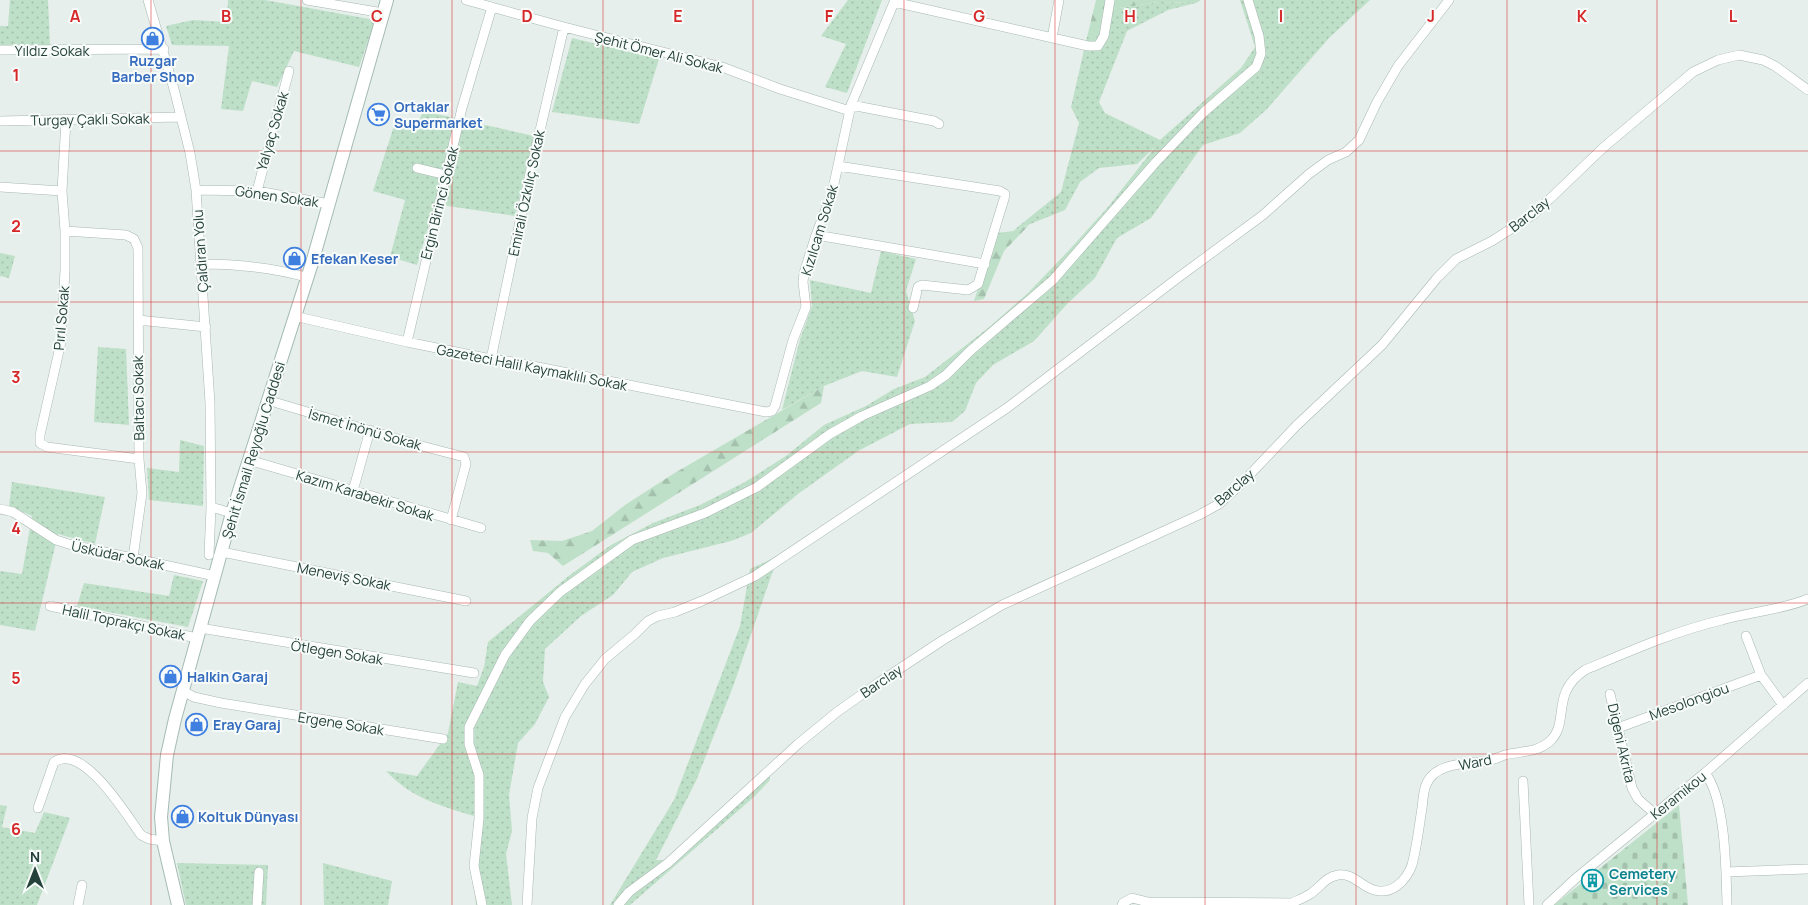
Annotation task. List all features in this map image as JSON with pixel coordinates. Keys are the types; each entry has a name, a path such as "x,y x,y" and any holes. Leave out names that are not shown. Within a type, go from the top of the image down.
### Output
{"street":[{"name":"Çaldıran Yolu","path":"148,0 164,49 190,153 196,190 210,403 211,507 209,555"},
{"path":"307,0 384,14"},
{"name":"Şehit İsmail Reyoğlu Caddesi","path":"178,905 163,841 161,817 168,755 183,690 232,513 329,204 387,0"},
{"name":"Şehit Ömer Ali Sokak","path":"466,0 722,67 780,89 850,108 934,121 940,124"},
{"path":"1052,38 1060,0"},
{"path":"894,1 1088,46 1098,46 1104,36 1110,0"},
{"path":"482,905 474,866 479,820 479,775 469,744 469,727 505,655 530,621 560,592 632,540 705,513 757,486 830,434 862,416 930,386 946,376 970,351 1053,280 1156,162 1204,112 1256,67 1262,54 1259,36 1248,0"},
{"path":"528,905 532,818 538,788 565,717 585,684 605,659 648,621 702,601 755,576 1007,408 1263,215 1328,160 1346,152 1359,140 1377,102 1398,66 1449,0"},
{"name":"Kızılcam Sokak","path":"772,411 793,340 806,307 803,282 804,273 816,234 832,193 850,108 894,1"},
{"name":"Ergin Birinci Sokak","path":"407,342 462,108 492,7"},
{"name":"Emirali Özkılıç Sokak","path":"491,360 529,178 564,27"},
{"name":"Yıldız Sokak","path":"0,50 164,49"},
{"name":"Barclay","path":"618,905 629,892 668,863 798,744 837,712 881,681 943,640 1002,605 1199,515 1219,504 1241,484 1296,426 1382,345 1437,278 1456,259 1492,241 1534,214 1604,146 1693,72 1718,60 1739,55 1769,63 1808,90"},
{"name":"Yalyaç Sokak","path":"257,191 289,71"},
{"name":"Turgay Çaklı Sokak","path":"0,121 180,118"},
{"name":"Pırıl Sokak","path":"66,120 62,191 65,230 61,342 40,435 40,443 46,447 139,459"},
{"path":"838,166 1000,191 1005,194 978,284 968,290 922,285 918,287 913,308"},
{"path":"417,168 446,175"},
{"path":"0,187 62,191"},
{"name":"Gönen Sokak","path":"196,190 257,191 329,204"},
{"name":"Baltacı Sokak","path":"65,230 126,235 134,239 138,248 139,459 142,493 133,558"},
{"path":"816,234 985,264"},
{"path":"202,264 233,264 285,271 306,277"},
{"name":"Gazeteci Halil Kaymaklılı Sokak","path":"294,316 491,360 507,361 766,412 772,411"},
{"path":"138,320 206,327"},
{"name":"İsmet İnönü Sokak","path":"267,400 464,457 466,464 451,520"},
{"path":"353,491 370,430"},
{"name":"Kazım Karabekir Sokak","path":"249,460 481,528"},
{"path":"211,507 232,513"},
{"name":"Üsküdar Sokak","path":"0,509 13,512 56,540 72,545 215,576"},
{"name":"Meneviş Sokak","path":"222,552 466,601"},
{"name":"Ward","path":"1122,905 1122,903 1132,898 1148,902 1292,903 1311,894 1325,880 1336,875 1347,874 1374,890 1391,890 1403,882 1409,874 1425,787 1435,773 1459,763 1488,761 1505,755 1539,749 1550,742 1558,730 1562,703 1568,687 1574,678 1585,670 1668,636 1724,619 1792,606 1808,599"},
{"name":"Halil Toprakçı Sokak","path":"50,606 199,633"},
{"name":"Ötlegen Sokak","path":"199,633 474,673"},
{"path":"1746,636 1761,675 1783,705"},
{"name":"Mesolongiou","path":"1618,728 1761,675"},
{"name":"Keramikou","path":"1547,905 1575,879 1705,773 1808,683"},
{"name":"Ergene Sokak","path":"183,690 194,697 221,703 443,739"},
{"name":"Digeni Akrita","path":"1610,694 1632,788 1642,804 1655,814"},
{"path":"38,808 54,762 60,758 68,759 85,767 103,782 140,835 149,839 163,841"},
{"path":"1705,773 1712,783 1719,802 1726,872 1727,905"},
{"path":"1523,781 1529,905"},
{"path":"1726,872 1808,869"},
{"path":"257,905 259,872"},
{"path":"78,905 82,885"}],"green space":[{"path":"10,0 48,0 50,45 0,45 0,26 8,26"},
{"path":"228,0 265,0 375,20 359,67 294,51 277,87 252,81 243,111 221,109 229,46 172,45 166,26 193,20 227,22"},
{"path":"848,0 882,0 847,93 825,87 846,44 821,36"},
{"path":"1096,0 1201,0 1196,3 1159,2 1113,9 1101,35 1087,37"},
{"path":"1240,0 1370,0 1329,38 1266,110 1240,133 1203,145 1151,218 1117,238 1095,278 1068,303 1034,341 993,365 976,383 965,411 952,422 910,424 858,451 798,494 751,533 731,541 663,558 632,572 613,595 581,616 545,649 543,682 549,697 535,724 518,743 509,795 512,831 506,854 512,905 476,905 473,876 474,816 427,800 406,788 386,771 417,776 448,733 458,682 477,686 484,667 488,642 570,575 611,545 653,523 700,505 745,482 786,456 824,425 866,406 894,389 925,377 988,328 1028,293 1108,207 1155,147 1137,164 1099,168 1080,182 1065,210 1013,231 1061,192 1079,123 1071,107 1087,37 1101,34 1113,9 1159,2 1196,3 1168,10 1127,31 1099,102 1105,113 1160,140 1241,68 1255,47","holes":["531,613 490,680 498,660"]},
{"path":"572,38 659,59 639,124 552,112"},
{"path":"423,111 534,136 515,216 435,204 417,265 390,257 405,200 373,191 395,123 418,124"},
{"path":"1029,225 1004,251 984,299 974,301 997,233 1013,231"},
{"path":"881,251 916,259 906,291 915,321 897,377 862,371 824,386 782,410 800,339 812,306 810,280 871,293"},
{"path":"0,253 15,256 9,278 0,276"},
{"path":"98,347 126,349 129,425 94,422"},
{"path":"824,386 821,403 563,566 548,553 533,551 530,540 562,541 592,531 625,505 673,474"},
{"path":"180,440 204,446 203,506 149,500 147,468 179,472"},
{"path":"12,482 105,497 95,544 58,534 35,631 0,625 0,571 22,574 32,516 9,506"},
{"path":"778,556 734,684 696,781 656,860 666,860 770,764 770,780 754,797 630,905 610,905 674,800 740,626 750,569"},
{"path":"174,575 203,581 188,627 77,606 84,583 169,596"},
{"path":"0,805 7,806 2,827 35,833 44,812 70,818 37,905 0,905"},
{"path":"1679,805 1688,905 1554,905"},
{"path":"177,863 268,865 266,905 186,905"},
{"path":"323,863 392,881 388,905 324,905"}],"place":[{"name":"Ruzgar Barber Shop","path":"153,38"},
{"name":"Ortaklar Supermarket","path":"378,114"},
{"name":"Efekan Keser","path":"295,258"},
{"name":"Halkin Garaj","path":"171,676"},
{"name":"Eray Garaj","path":"197,724"},
{"name":"Koltuk Dünyası","path":"182,816"},
{"name":"Cemetery Services","path":"1593,881"}]}
